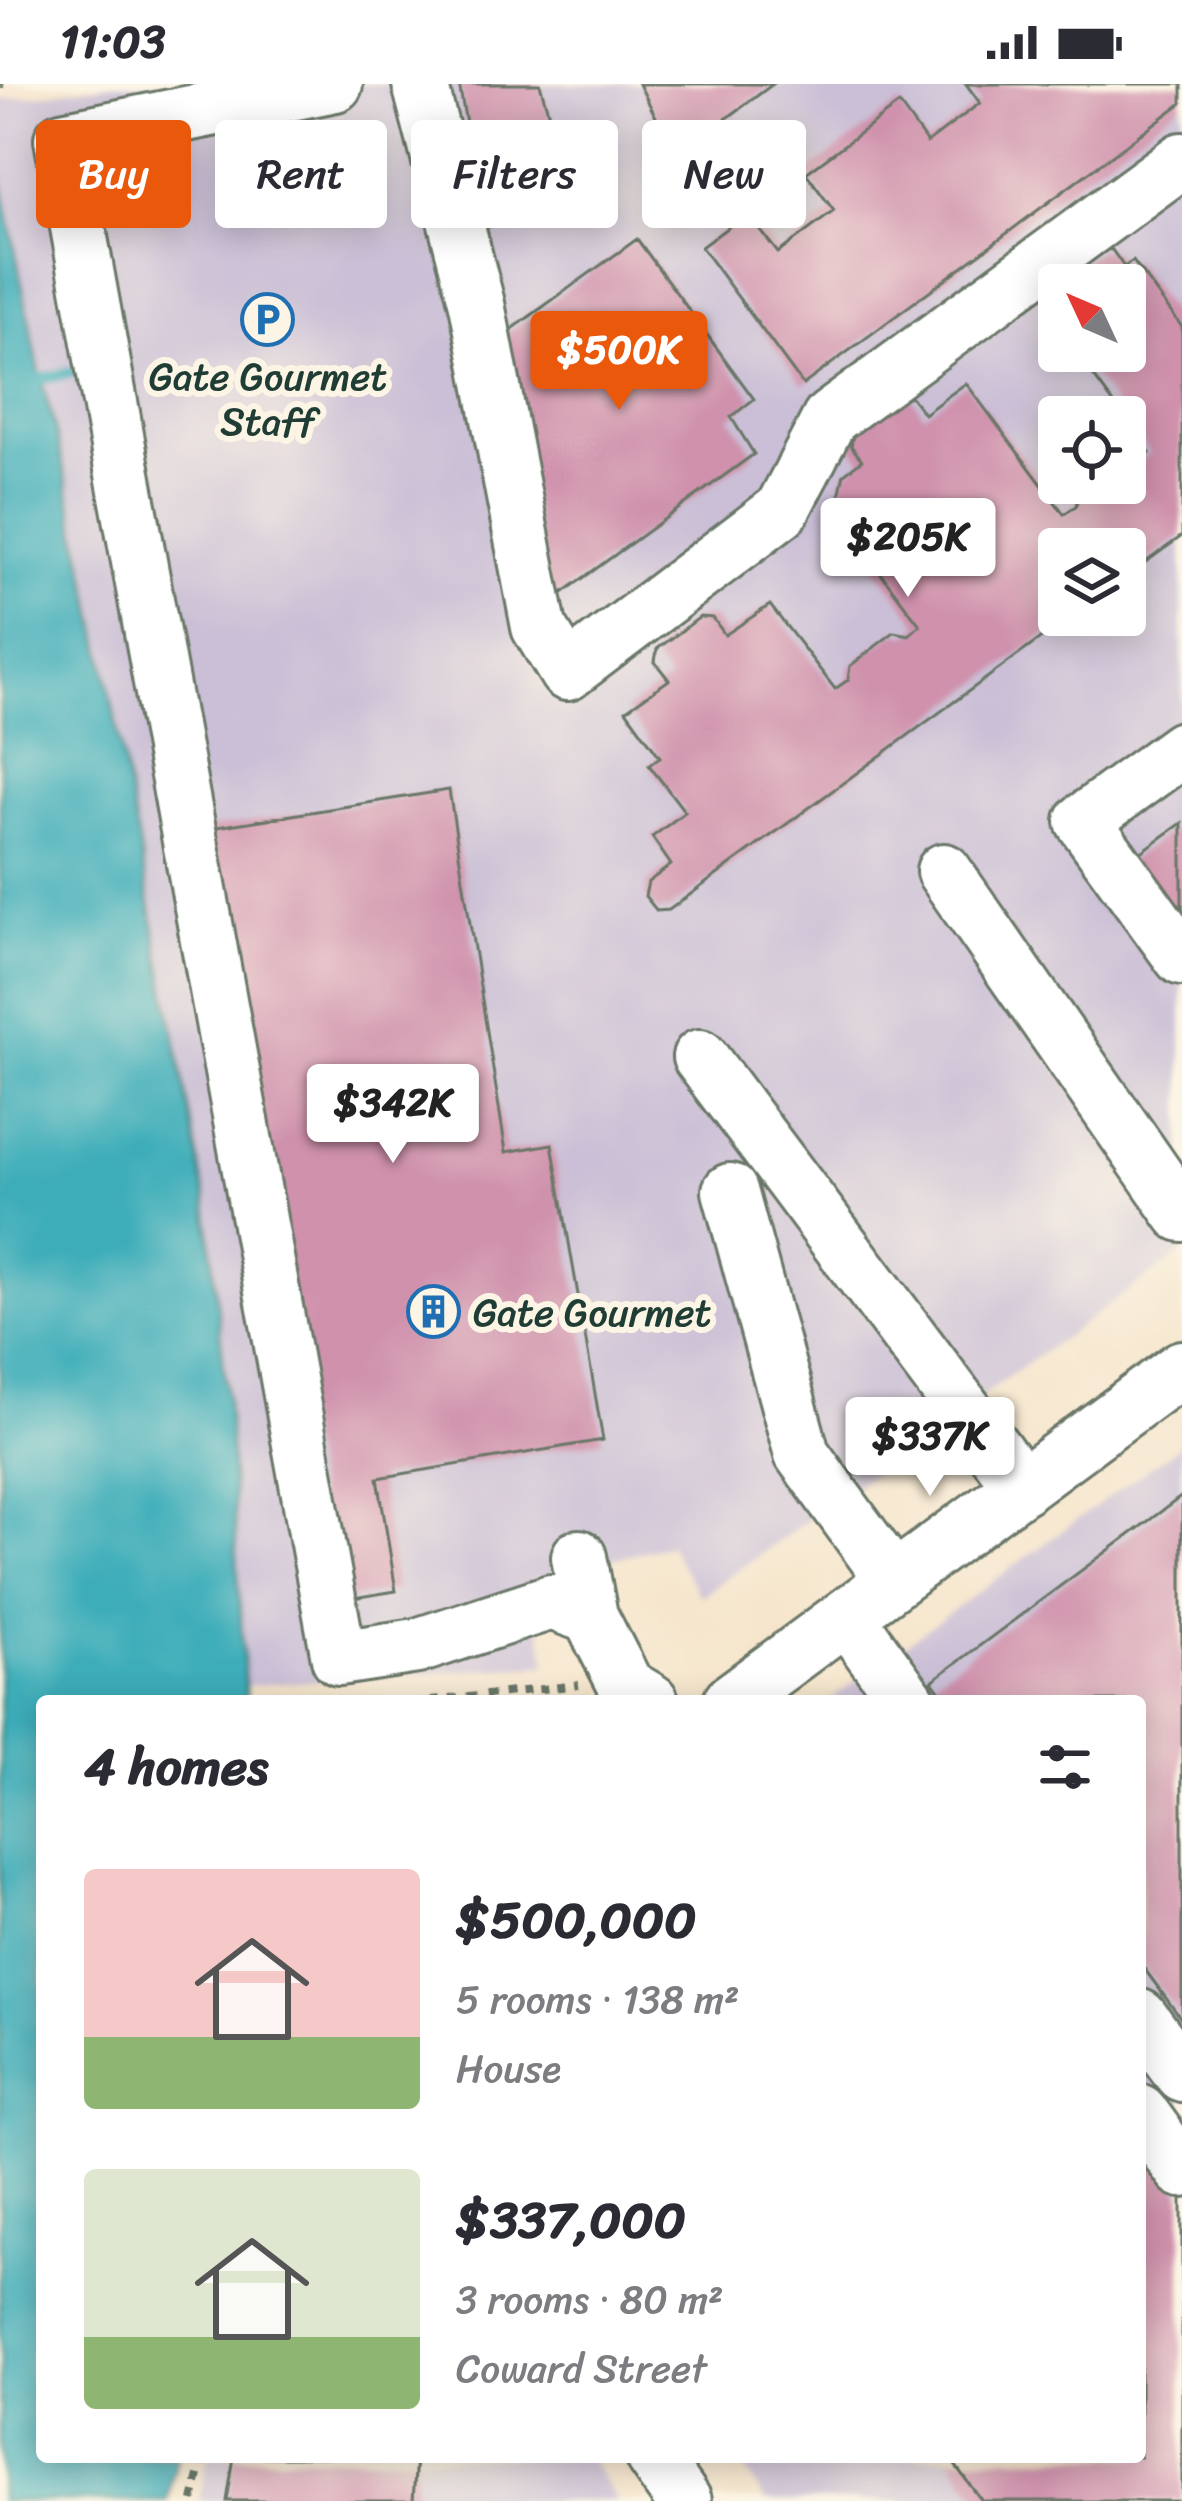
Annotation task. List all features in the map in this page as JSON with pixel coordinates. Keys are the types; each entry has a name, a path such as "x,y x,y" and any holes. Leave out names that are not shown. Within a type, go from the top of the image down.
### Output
{"street":[{"path":"334,84 62,139 339,1658 417,1646 551,1602 590,1616"},
{"path":"420,84 478,304 539,627 567,673 782,510 830,418 1182,160"},
{"path":"1182,749 1083,821 1182,958"},
{"path":"944,871 1182,1214"},
{"path":"700,1057 1022,1487"},
{"path":"730,1191 802,1454 894,1581"},
{"path":"739,1695 1182,1368"},
{"path":"580,1557 590,1616 626,1686 641,1695"},
{"path":"846,1616 904,1695"},
{"path":"1146,2025 1182,2074"},
{"path":"1146,2120 1182,2170"},
{"path":"657,2463 684,2501"}],"path":[{"path":"481,1695 565,1685"},
{"path":"194,2501 202,2463"}],"shaded area":[{"path":"114,84 1182,84 1182,1253 700,1597 669,1545 532,1579 547,1665 245,1686 227,1398 207,1205 0,174 0,100"},
{"path":"1182,1444 1182,2501 765,2501 741,2463 1146,2463 1146,1695 836,1695"},
{"path":"207,2463 592,2463 618,2501 199,2501"}],"water":[{"path":"0,174 100,638 207,1205 227,1398 246,1695 36,1695 36,2463 176,2463 168,2501 0,2501"}],"building":[{"path":"459,84 540,84 550,120 466,120"},
{"path":"639,84 773,84 724,120 658,120"},
{"path":"966,84 1182,84 1182,103 803,385 701,247 727,228 759,228 778,253 834,211 806,173 899,104 927,143 980,103"},
{"path":"637,239 754,399 731,417 754,454 550,602 504,335"},
{"path":"1099,249 1112,250 1122,264 1079,264"},
{"path":"1146,279 1182,327 1182,536 1146,562 1146,528 1038,528 1038,636 1044,636 669,910 657,911 645,896 648,882 671,865 652,837 685,812 649,765 660,757 626,710 669,680 655,662 657,649 700,617 713,618 725,635 770,605 835,689 848,680 850,666 894,632 909,635 920,625 835,513 844,474 862,460 851,446 854,429 897,395 911,397 924,414 966,383 1038,479 1038,504 1057,504 1064,514 1076,504 1146,504 1146,456 1150,453 1146,448 1146,396 1108,396 1090,372 1146,372"},
{"name":"Gate Gourmet","path":"449,790 506,1152 552,1144 603,1440 378,1478 396,1591 335,1601 204,829"},
{"path":"1182,823 1182,948 1123,865"},
{"path":"1182,1496 1182,2020 1146,1971 1146,1695 942,1695 932,1681"},
{"path":"1146,2144 1182,2194 1182,2501 982,2501 954,2463 1146,2463"},
{"path":"233,2463 416,2463 413,2501 227,2501"}],"waterway":[{"path":"41,379 72,372"}],"place":[{"name":"Gate Gourmet Staff","path":"268,319"},
{"name":"Gate Gourmet","path":"434,1312"}]}
